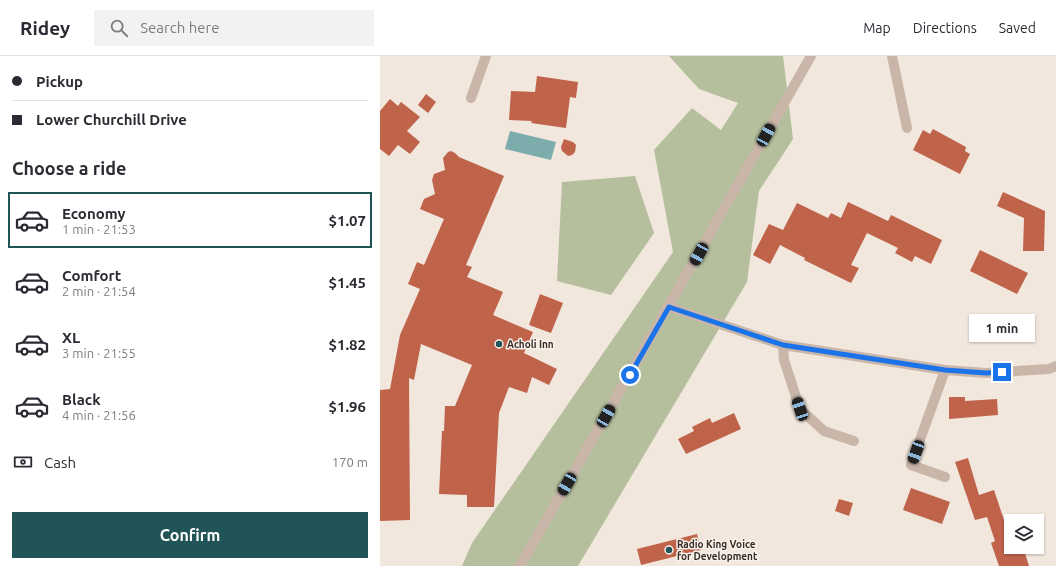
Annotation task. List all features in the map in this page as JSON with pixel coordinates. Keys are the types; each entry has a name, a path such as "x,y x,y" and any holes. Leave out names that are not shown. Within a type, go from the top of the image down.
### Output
{"street":[{"path":"471,98 486,56"},
{"path":"520,566 811,56"},
{"path":"892,56 907,128"},
{"path":"669,307 783,345 945,370 986,373 1049,369 1056,366"},
{"path":"783,345 784,360 800,409 824,431 854,440"},
{"path":"945,370 911,465 945,477"}],"green space":[{"path":"669,56 783,56 793,139 759,191 747,282 578,566 462,566 472,543 673,252 654,150 692,108 721,130 738,103 699,89"},
{"path":"635,176 654,233 611,295 557,281 562,182"}],"water":[{"path":"510,131 556,142 551,160 505,149"}],"building":[{"path":"537,76 578,82 576,98 570,97 566,128 531,123 532,121 509,120 511,91 535,92"},
{"path":"426,94 436,102 428,113 418,105"},
{"path":"390,99 398,106 401,102 420,117 407,131 420,142 410,154 398,145 389,156 380,149 380,111"},
{"path":"933,129 966,147 965,151 970,154 960,174 913,150 923,130 930,134"},
{"path":"564,139 573,142 576,145 575,152 572,155 568,156 562,151 561,147"},
{"path":"451,151 459,157 504,176 466,265 472,267 467,277 503,292 493,315 533,332 524,353 557,369 549,385 532,377 527,393 509,387 499,413 494,507 467,507 467,495 439,494 442,431 444,431 445,406 455,406 472,365 421,344 414,380 409,378 410,520 380,521 380,390 390,389 400,335 420,289 408,284 417,262 424,265 444,219 420,209 424,199 435,194 432,180 434,174 445,170 443,158 448,152"},
{"path":"1003,192 1045,211 1044,251 1023,251 1024,218 997,206"},
{"path":"848,202 888,221 891,215 942,240 931,264 915,256 912,262 895,253 898,248 867,233 851,265 859,268 851,283 804,260 805,258 780,245 770,264 753,255 769,224 783,230 797,203 828,218 831,213 841,218"},
{"path":"980,250 1028,273 1017,294 970,271"},
{"path":"540,294 563,303 551,333 529,325"},
{"path":"949,397 965,397 965,401 997,399 998,415 949,419"},
{"path":"734,413 741,429 686,454 678,439 694,431 692,427 710,418 712,423"},
{"path":"968,458 979,495 994,490 1004,520 1004,554 1025,554 1029,566 999,566 991,543 995,541 987,517 975,520 955,462"},
{"path":"911,488 950,502 942,524 903,510"},
{"path":"839,499 853,503 849,516 835,511"},
{"name":"Radio King Voice for Development","path":"697,534 701,550 641,565 637,549"}],"place":[{"name":"Acholi Inn","path":"499,344"},
{"name":"Radio King Voice for Development","path":"669,550"}],"route":[{"path":"630,375 669,307 783,345 945,370 986,373 1002,372"}]}
